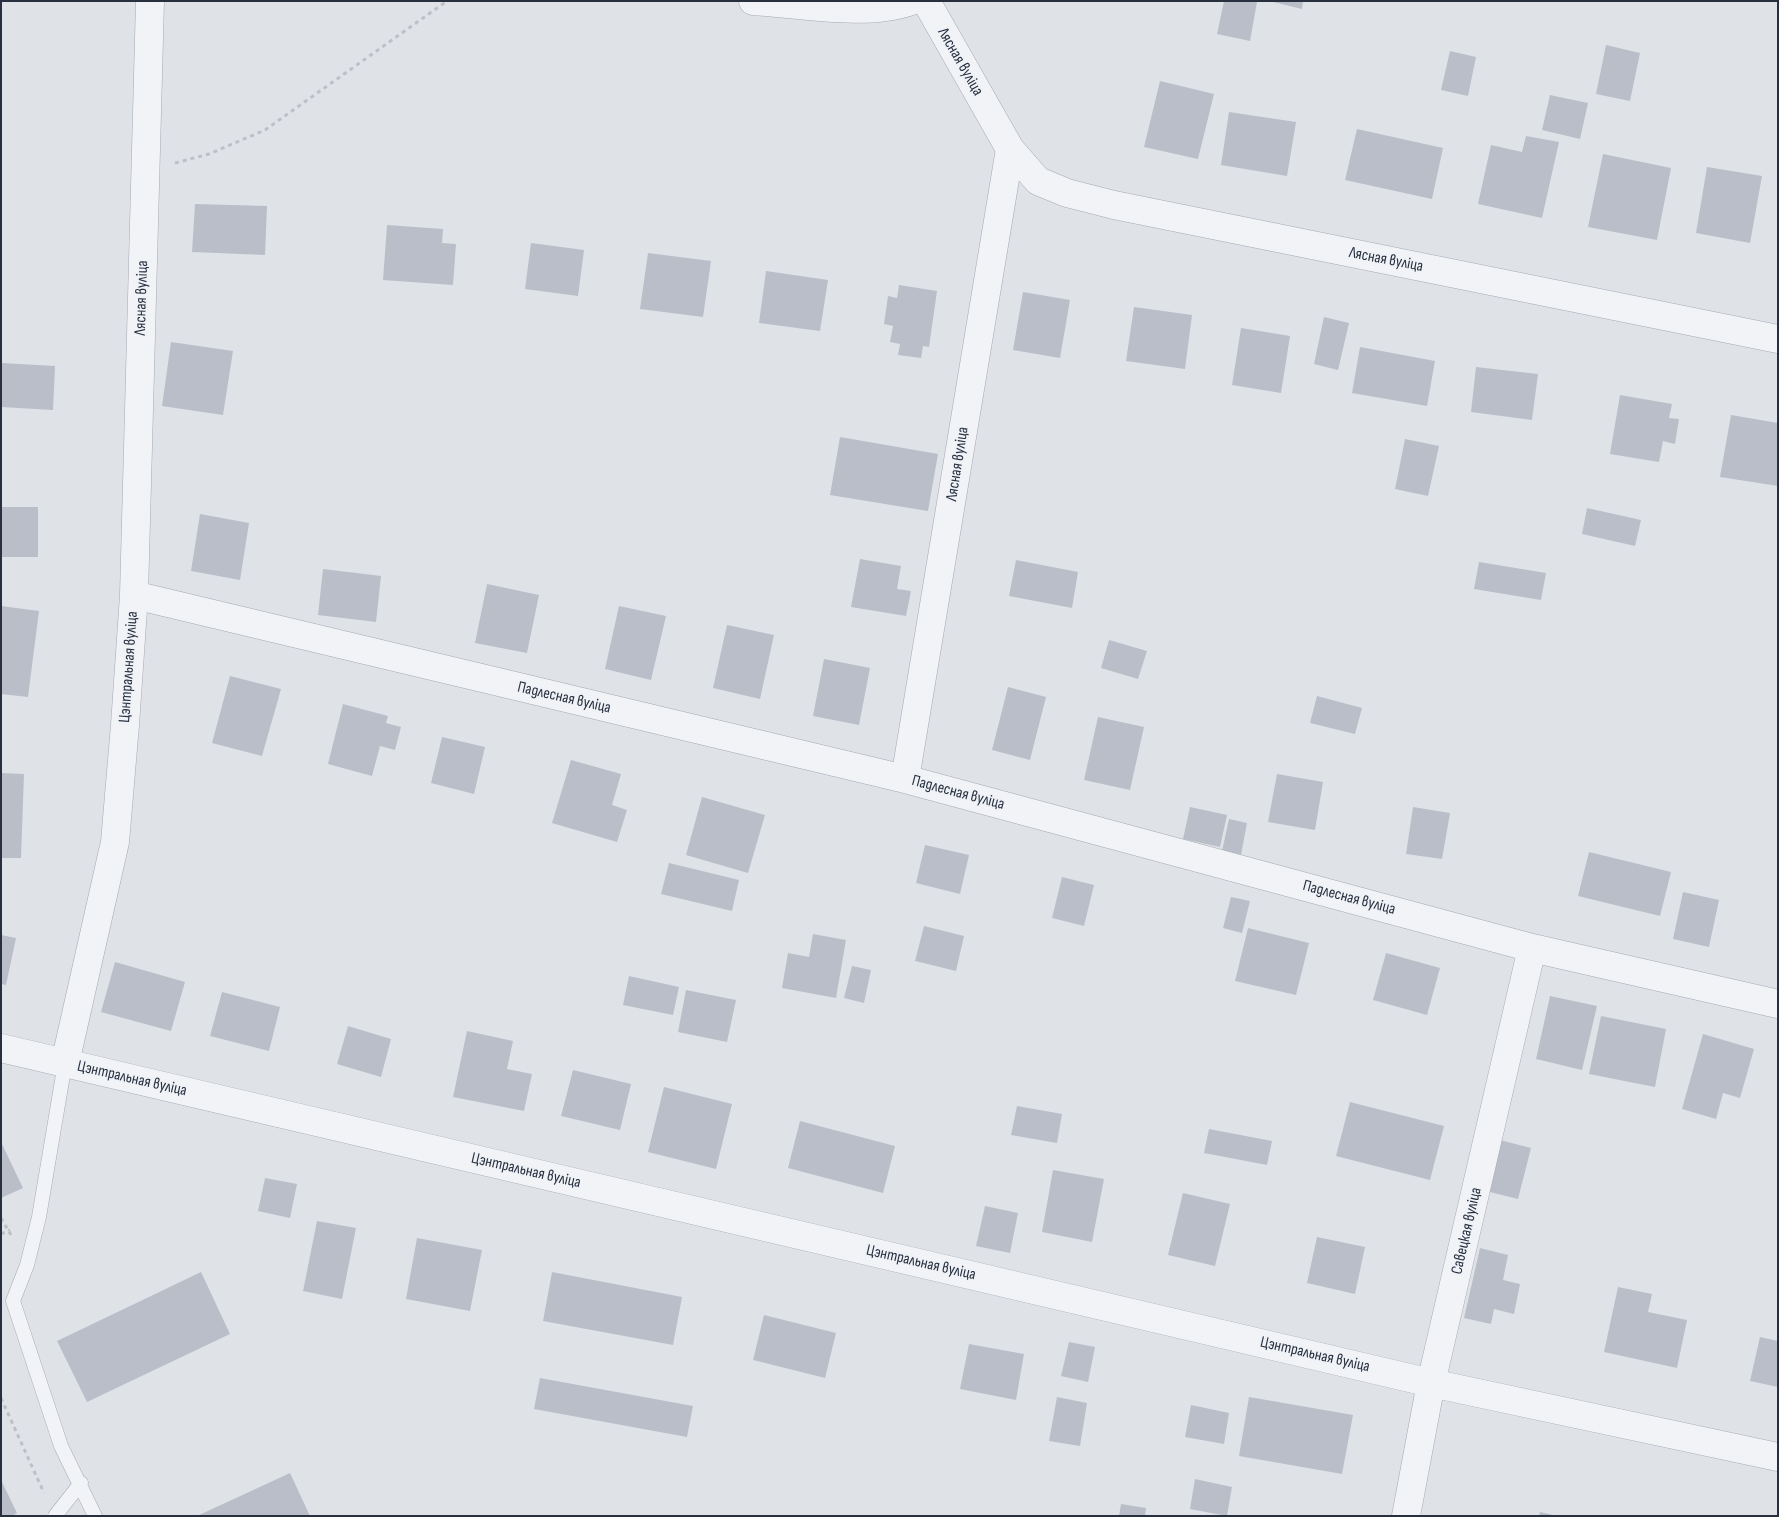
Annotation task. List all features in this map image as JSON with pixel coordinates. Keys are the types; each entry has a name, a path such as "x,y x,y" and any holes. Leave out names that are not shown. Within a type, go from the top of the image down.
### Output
{"street":[{"name":"Лясная вуліца","path":"134,596 150,1"},
{"path":"753,1 868,9 899,6 911,1"},
{"name":"Лясная вуліца","path":"926,1 1010,149 1038,181 1067,194 1778,339"},
{"name":"Лясная вуліца","path":"906,779 1010,149"},
{"name":"Падлесная вуліца","path":"134,596 906,779 1532,948 1778,1004"},
{"name":"Цэнтральная вуліца","path":"65,1063 115,842 134,596"},
{"name":"Савецкая вуліца","path":"1406,1516 1431,1382 1532,948"},
{"name":"Цэнтральная вуліца","path":"1,1048 1431,1382 1778,1457"}],"lane":[{"path":"65,1063 39,1217 27,1265 13,1301 61,1446 81,1483 95,1516"},
{"path":"55,1516 81,1483"}],"path":[{"path":"145,171 209,154 265,130 447,1"},
{"path":"1,1218 8,1231"},
{"path":"1,1398 46,1498"}],"building":[{"path":"1224,1 1257,2 1250,41 1217,34"},
{"path":"1269,1 1303,1 1302,9"},
{"path":"1606,45 1640,53 1630,101 1596,94"},
{"path":"1450,51 1476,57 1468,96 1441,90"},
{"path":"1160,81 1214,94 1198,159 1144,147"},
{"path":"1550,95 1588,103 1580,139 1542,130"},
{"path":"1229,112 1296,122 1287,176 1221,165"},
{"path":"1357,129 1443,148 1432,199 1345,180"},
{"path":"1526,136 1559,142 1542,218 1478,204 1491,145 1522,152"},
{"path":"1603,154 1671,168 1657,240 1588,227"},
{"path":"1707,167 1762,176 1750,243 1696,233"},
{"path":"195,204 267,206 265,255 192,252"},
{"path":"387,225 443,229 442,243 456,244 453,285 383,280"},
{"path":"531,243 584,250 578,296 525,289"},
{"path":"648,253 711,261 703,317 640,309"},
{"path":"766,271 828,280 820,331 759,323"},
{"path":"899,285 937,291 929,347 923,346 921,358 898,355 900,344 890,342 893,326 884,324 888,296 897,298"},
{"path":"1023,292 1070,300 1060,358 1013,350"},
{"path":"1134,307 1192,315 1185,369 1126,361"},
{"path":"1324,317 1349,323 1338,370 1314,364"},
{"path":"1241,328 1290,336 1281,393 1232,385"},
{"path":"171,342 233,351 223,415 162,406"},
{"path":"1360,347 1435,361 1427,406 1352,393"},
{"path":"1,363 55,366 53,410 1,407"},
{"path":"1476,367 1538,374 1532,420 1471,412"},
{"path":"1620,395 1672,404 1669,418 1679,419 1675,444 1663,441 1659,462 1610,454"},
{"path":"1731,415 1778,423 1778,486 1720,477"},
{"path":"840,437 938,454 928,511 830,495"},
{"path":"1405,439 1439,446 1428,496 1395,489"},
{"path":"1,507 38,507 38,557 1,557"},
{"path":"1587,508 1641,520 1635,546 1582,534"},
{"path":"200,514 249,523 240,580 191,571"},
{"path":"860,559 901,566 897,589 911,591 906,616 851,607"},
{"path":"1016,560 1078,572 1072,608 1009,596"},
{"path":"1479,562 1546,573 1541,600 1474,589"},
{"path":"323,569 381,576 376,622 318,615"},
{"path":"487,584 539,595 527,653 475,643"},
{"path":"1,606 39,611 28,697 1,694"},
{"path":"619,606 666,616 651,680 605,669"},
{"path":"727,625 774,635 760,699 713,688"},
{"path":"1109,640 1147,651 1138,679 1101,668"},
{"path":"824,659 870,668 859,725 813,716"},
{"path":"230,676 281,689 262,756 212,743"},
{"path":"1008,687 1046,697 1030,760 992,750"},
{"path":"1317,696 1362,708 1355,734 1310,723"},
{"path":"343,704 388,716 386,723 401,727 395,750 380,746 372,776 328,764"},
{"path":"1098,717 1144,727 1130,790 1084,780"},
{"path":"442,737 485,747 474,794 431,783"},
{"path":"571,760 621,774 612,805 627,810 617,842 552,823"},
{"path":"1,773 24,774 21,858 1,858"},
{"path":"1277,774 1323,782 1315,830 1268,822"},
{"path":"702,797 765,815 748,873 686,855"},
{"path":"1190,807 1227,815 1220,847 1183,839"},
{"path":"1413,807 1450,813 1442,859 1406,854"},
{"path":"1229,819 1247,823 1241,855 1222,851"},
{"path":"925,845 969,855 960,894 916,883"},
{"path":"1589,852 1671,872 1660,916 1578,896"},
{"path":"669,863 739,880 732,911 661,894"},
{"path":"1062,877 1094,885 1084,926 1052,918"},
{"path":"1683,892 1719,900 1709,947 1673,939"},
{"path":"1231,897 1250,901 1242,933 1223,928"},
{"path":"924,926 964,936 956,971 915,961"},
{"path":"1248,928 1309,943 1296,995 1235,981"},
{"path":"813,934 846,940 836,998 782,988 788,953 809,957"},
{"path":"1,935 16,938 6,985 1,984"},
{"path":"1386,953 1440,968 1427,1015 1373,1000"},
{"path":"115,962 185,982 171,1031 101,1012"},
{"path":"852,966 871,970 864,1003 844,998"},
{"path":"629,976 679,987 673,1015 623,1005"},
{"path":"686,990 736,1000 727,1042 678,1032"},
{"path":"222,992 280,1007 269,1051 210,1036"},
{"path":"1550,996 1597,1006 1582,1070 1536,1059"},
{"path":"1601,1016 1666,1029 1655,1087 1589,1074"},
{"path":"348,1026 391,1039 381,1077 337,1064"},
{"path":"467,1031 513,1041 507,1069 532,1074 524,1111 453,1097"},
{"path":"1703,1034 1754,1049 1740,1098 1723,1093 1716,1119 1682,1109"},
{"path":"573,1070 631,1084 620,1130 561,1116"},
{"path":"664,1087 732,1104 716,1169 648,1152"},
{"path":"1350,1102 1444,1126 1430,1180 1336,1156"},
{"path":"1017,1106 1062,1114 1057,1143 1011,1135"},
{"path":"800,1121 895,1146 883,1193 788,1168"},
{"path":"1209,1129 1272,1141 1267,1165 1204,1153"},
{"path":"1500,1140 1531,1148 1518,1199 1486,1191"},
{"path":"1,1142 23,1188 1,1198"},
{"path":"1053,1170 1104,1179 1092,1242 1042,1232"},
{"path":"265,1178 297,1184 290,1218 258,1211"},
{"path":"1183,1193 1230,1204 1215,1266 1168,1255"},
{"path":"985,1206 1018,1213 1010,1253 976,1246"},
{"path":"317,1221 356,1228 342,1299 303,1291"},
{"path":"1317,1237 1365,1247 1355,1294 1307,1283"},
{"path":"417,1238 482,1250 470,1311 406,1299"},
{"path":"1480,1248 1508,1255 1503,1280 1520,1284 1514,1314 1494,1309 1491,1324 1464,1318"},
{"path":"201,1272 230,1334 87,1402 57,1341"},
{"path":"552,1272 682,1297 673,1345 543,1321"},
{"path":"1618,1287 1652,1294 1648,1312 1687,1320 1677,1368 1604,1352"},
{"path":"764,1315 836,1333 825,1378 753,1360"},
{"path":"1760,1337 1778,1341 1778,1387 1750,1381"},
{"path":"1069,1342 1095,1347 1088,1382 1061,1376"},
{"path":"969,1344 1024,1354 1016,1400 960,1389"},
{"path":"540,1378 693,1406 687,1437 534,1409"},
{"path":"1057,1397 1087,1403 1080,1446 1049,1441"},
{"path":"1249,1397 1353,1415 1342,1474 1239,1456"},
{"path":"1191,1405 1229,1413 1224,1444 1185,1437"},
{"path":"290,1473 310,1516 197,1516"},
{"path":"1195,1479 1232,1487 1227,1516 1190,1509"},
{"path":"1,1480 17,1513 12,1516 1,1516"},
{"path":"1121,1504 1146,1508 1145,1516 1119,1516"},
{"path":"1540,1512 1553,1515 1553,1516 1539,1516"}]}
